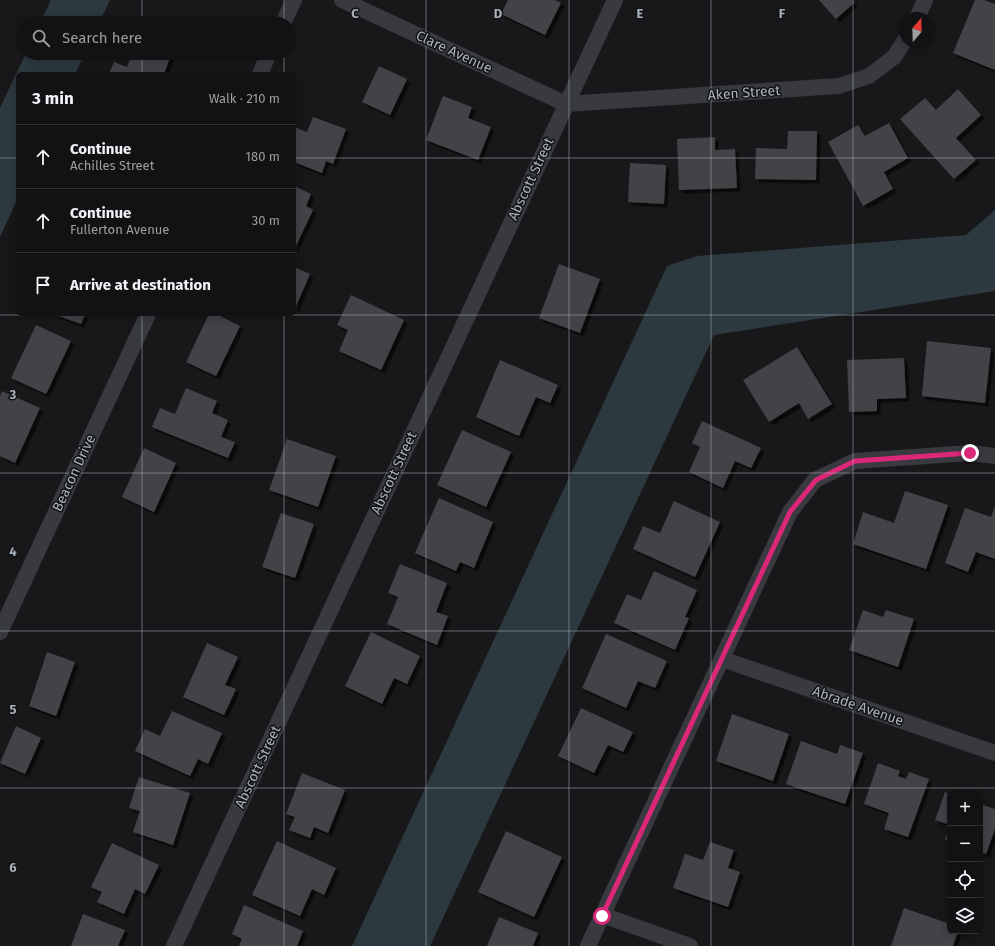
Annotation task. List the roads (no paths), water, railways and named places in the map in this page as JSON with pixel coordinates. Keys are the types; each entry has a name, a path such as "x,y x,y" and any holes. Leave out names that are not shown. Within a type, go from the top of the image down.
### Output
{"street":[{"path":"286,16 294,0"},
{"name":"Clare Avenue","path":"342,0 566,104"},
{"name":"Abscott Street","path":"174,946 615,0"},
{"path":"920,12 925,0"},
{"name":"Aken Street","path":"566,104 839,86 869,76 894,57 900,48"},
{"path":"261,72 266,60"},
{"name":"Beacon Drive","path":"0,632 147,316"},
{"path":"588,946 794,506 816,480 855,461 970,453 995,456"},
{"name":"Abrade Avenue","path":"722,659 995,753"},
{"path":"602,916 690,946"}]}
